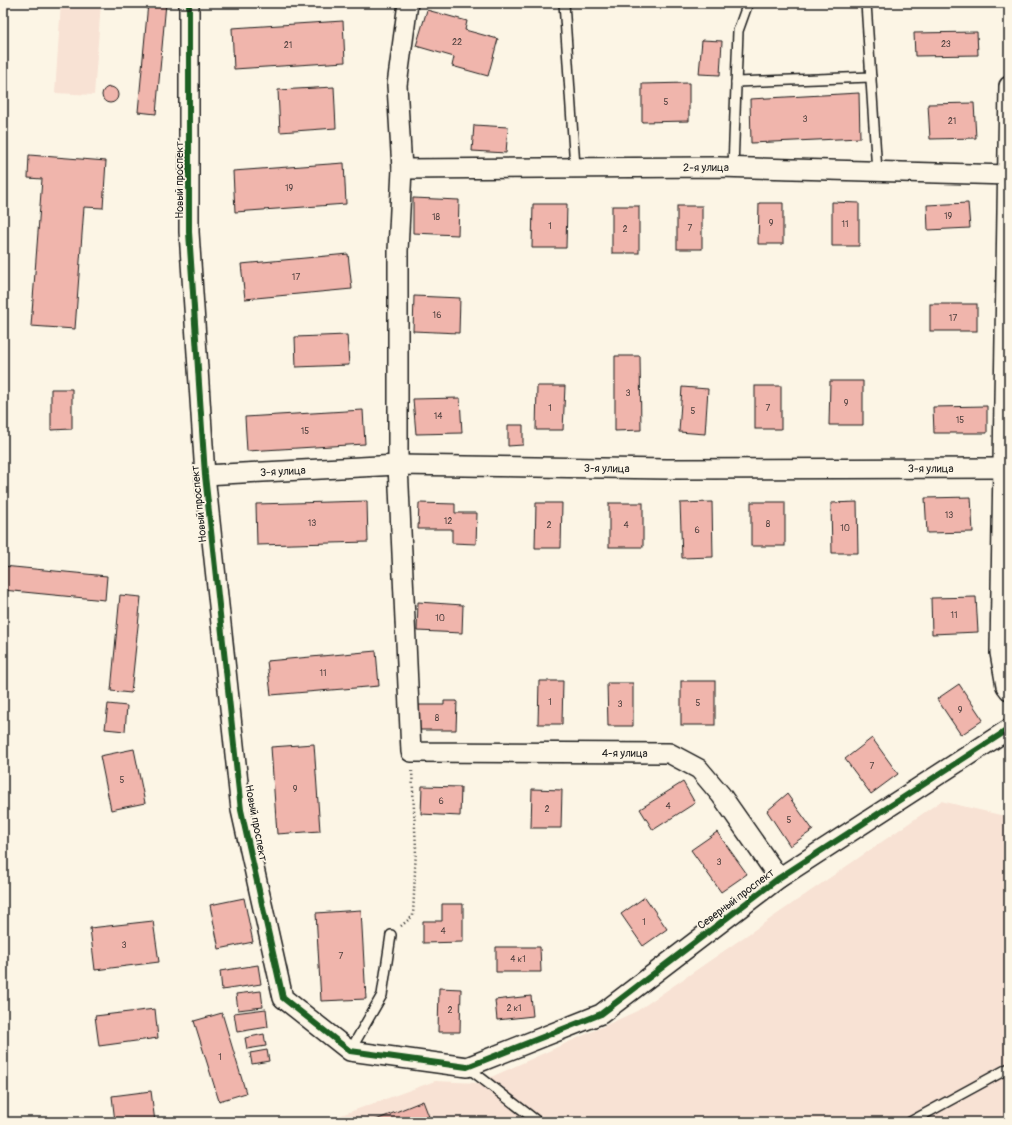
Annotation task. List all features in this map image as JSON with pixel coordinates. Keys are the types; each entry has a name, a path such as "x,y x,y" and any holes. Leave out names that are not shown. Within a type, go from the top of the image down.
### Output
{"street":[{"name":"Новый проспект","path":"189,3 189,232 205,475 241,810 283,998 350,1051"},
{"path":"408,3 397,85 402,169 398,251 398,465 411,752"},
{"path":"1009,86 1006,468 1000,653 1006,686 1009,690"},
{"name":"2-я улица","path":"402,169 574,167 733,168 1009,175"},
{"name":"3-я улица","path":"205,475 398,465 667,468 1006,468"},
{"name":"Северный проспект","path":"467,1067 601,1014 779,878 1009,729"},
{"name":"4-я улица","path":"411,752 669,753 699,769 721,795 779,878"},
{"path":"350,1051 467,1067"}],"lane":[{"path":"564,3 574,167"},
{"path":"733,168 738,31 748,3"},
{"path":"866,3 877,172"},
{"path":"736,82 871,77"},
{"path":"350,1051 382,995 391,935"},
{"path":"467,1067 538,1122"},
{"path":"910,1122 1009,1068"}],"path":[{"path":"391,935 413,916 416,848 411,752"}],"shaded area":[{"path":"61,3 101,3 94,95 55,93"},
{"path":"941,801 1009,817 1009,1122 322,1122 435,1081 478,1083 637,1011"}],"building":[{"path":"148,3 166,3 156,114 138,112"},
{"path":"427,10 467,21 465,30 498,39 488,76 452,66 454,57 416,46"},
{"path":"343,21 345,62 234,69 232,28"},
{"path":"977,32 978,55 915,56 914,33"},
{"path":"702,40 722,41 720,75 699,74"},
{"path":"689,83 689,121 642,122 642,84"},
{"path":"107,87 113,87 118,92 116,101 113,103 107,103 102,98 102,92"},
{"path":"334,87 336,128 280,132 278,90"},
{"path":"859,93 860,138 751,143 750,99"},
{"path":"974,103 976,138 930,139 928,104"},
{"path":"474,125 508,127 506,153 472,151"},
{"path":"29,155 106,161 103,208 84,207 75,329 31,326 42,179 28,178"},
{"path":"344,163 346,204 235,212 233,171"},
{"path":"413,198 459,200 458,235 413,233"},
{"path":"832,202 859,203 859,246 832,246"},
{"path":"759,203 783,203 783,244 758,244"},
{"path":"968,203 970,228 928,230 927,205"},
{"path":"533,204 567,204 566,248 532,248"},
{"path":"612,206 639,206 639,253 612,253"},
{"path":"677,206 702,206 702,249 677,249"},
{"path":"348,254 352,289 245,299 241,264"},
{"path":"414,296 460,298 459,333 413,331"},
{"path":"930,304 977,304 977,331 930,331"},
{"path":"347,335 349,365 296,367 295,337"},
{"path":"615,356 640,356 641,430 615,431"},
{"path":"830,381 863,381 863,425 829,425"},
{"path":"537,386 565,386 563,430 536,430"},
{"path":"755,386 781,386 781,429 755,429"},
{"path":"682,387 708,389 705,434 679,432"},
{"path":"51,389 72,389 72,429 51,430"},
{"path":"460,398 462,433 416,434 413,399"},
{"path":"987,406 987,433 934,433 933,407"},
{"path":"363,410 365,444 247,451 245,417"},
{"path":"508,425 523,425 523,445 508,446"},
{"path":"971,497 973,532 927,533 925,498"},
{"path":"367,501 368,542 257,545 256,504"},
{"path":"712,502 713,557 682,558 680,503"},
{"path":"751,502 785,502 785,546 751,546"},
{"path":"857,502 858,553 832,553 831,503"},
{"path":"419,503 455,504 455,513 477,513 476,544 452,543 452,529 418,529"},
{"path":"536,503 562,503 561,548 535,548"},
{"path":"609,503 643,503 643,547 609,547"},
{"path":"3,566 107,576 105,600 3,590"},
{"path":"120,595 141,597 131,693 111,691"},
{"path":"976,597 978,632 932,634 931,598"},
{"path":"418,602 463,605 462,633 417,631"},
{"path":"376,651 379,686 271,695 267,661"},
{"path":"539,681 563,681 562,724 538,724"},
{"path":"681,681 715,681 715,725 681,725"},
{"path":"607,683 633,683 633,726 608,726"},
{"path":"959,684 983,720 961,735 937,699"},
{"path":"444,701 457,701 456,730 417,730 418,705 444,705"},
{"path":"108,704 127,706 125,731 105,729"},
{"path":"872,738 898,774 871,794 845,759"},
{"path":"314,744 320,831 277,834 271,747"},
{"path":"134,749 145,803 111,810 100,756"},
{"path":"683,782 695,803 653,830 640,809"},
{"path":"422,786 461,787 460,816 421,814"},
{"path":"532,789 562,790 561,828 531,828"},
{"path":"787,794 813,830 790,846 767,811"},
{"path":"717,832 747,874 721,892 691,850"},
{"path":"645,897 667,929 643,946 621,914"},
{"path":"244,898 253,942 219,949 210,905"},
{"path":"442,904 463,904 463,942 423,943 423,921 442,921"},
{"path":"361,910 366,999 321,1001 316,913"},
{"path":"153,921 159,962 95,970 90,928"},
{"path":"496,947 540,947 541,972 496,972"},
{"path":"258,965 261,984 222,990 220,971"},
{"path":"439,988 461,989 460,1032 438,1032"},
{"path":"261,991 263,1007 238,1010 236,994"},
{"path":"531,996 533,1016 497,1020 495,1000"},
{"path":"155,1009 158,1038 99,1046 95,1016"},
{"path":"266,1009 268,1027 237,1032 234,1013"},
{"path":"222,1013 246,1093 219,1101 194,1021"},
{"path":"264,1034 266,1046 247,1049 245,1038"},
{"path":"267,1050 269,1061 252,1064 250,1053"},
{"path":"151,1091 155,1122 115,1122 112,1096"},
{"path":"423,1101 431,1122 371,1122"}],"cycle path":[{"path":"189,3 189,232 205,475 241,810 283,998 350,1051 467,1067 601,1014 779,878 1009,729"}]}
